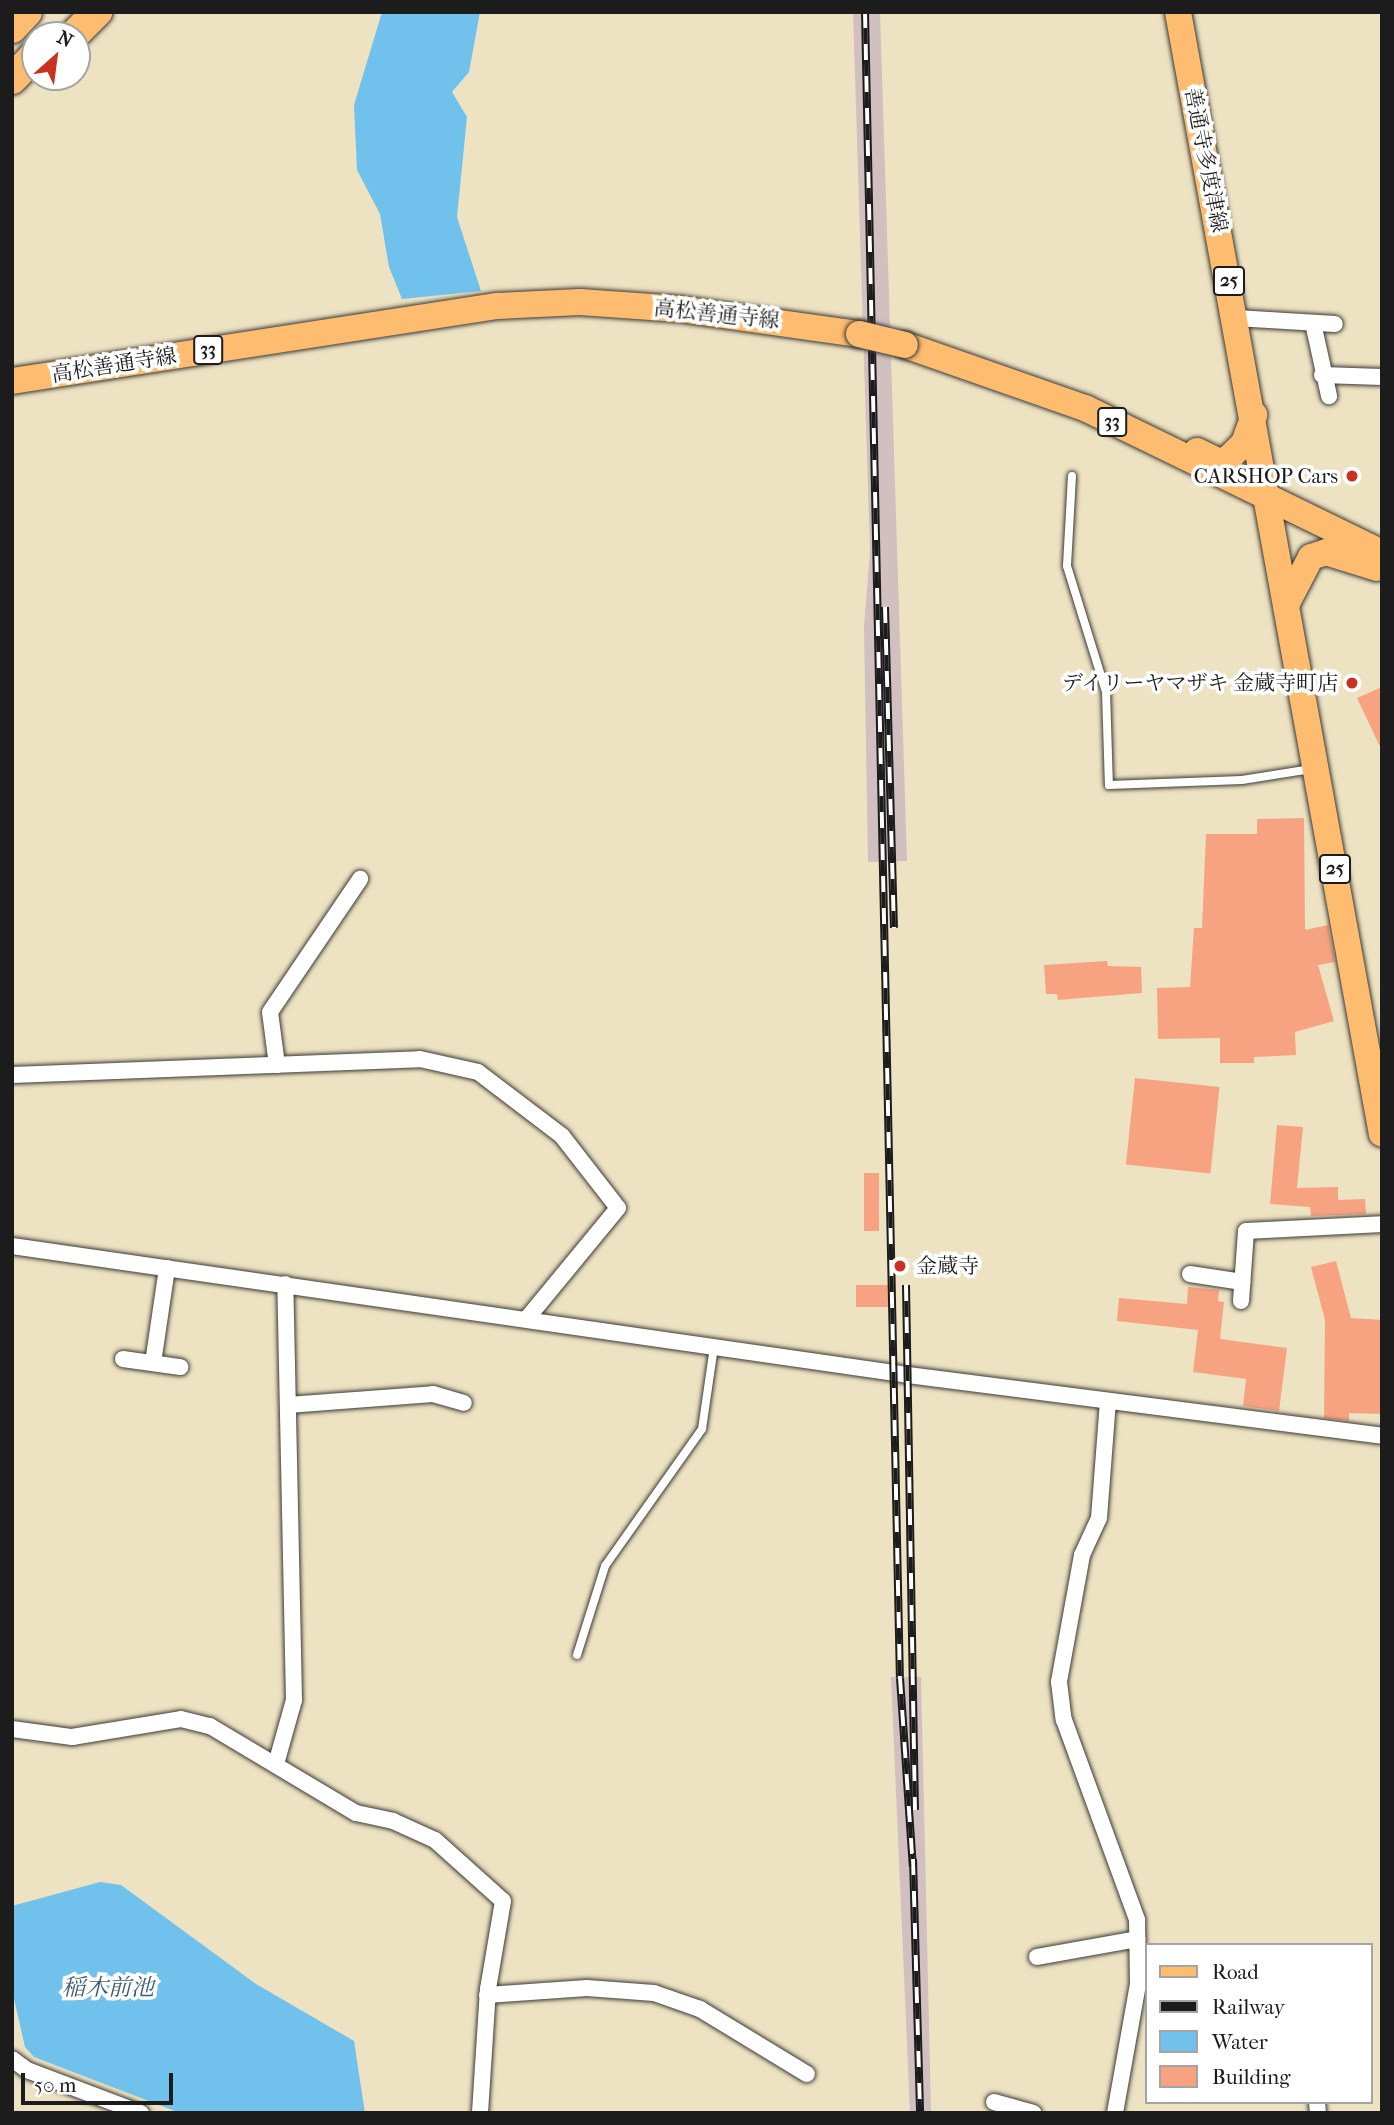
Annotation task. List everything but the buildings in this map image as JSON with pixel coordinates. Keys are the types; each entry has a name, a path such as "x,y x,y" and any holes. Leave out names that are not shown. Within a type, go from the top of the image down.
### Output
{"highway":[{"path":"12,27 27,12"}],"main road":[{"name":"善通寺多度津線","path":"1178,12 1254,415 1382,1134"},
{"name":"高松善通寺線","path":"12,381 404,318 497,306 580,302 680,309 859,334 905,345 1085,408 1382,553"},
{"path":"1085,408 1121,415 1220,462 1244,443 1254,415"},
{"path":"1277,550 1289,524 1310,519"},
{"path":"1286,605 1311,557 1326,552 1382,570"}],"street":[{"path":"1236,318 1335,324"},
{"path":"1313,323 1322,375 1329,397"},
{"path":"1322,375 1382,377"},
{"path":"277,1065 270,1012 360,879"},
{"path":"12,1075 443,1060 495,1083 562,1136 618,1208 528,1317"},
{"path":"1241,1301 1246,1231 1289,1221 1382,1224"},
{"path":"12,1246 1108,1401 1301,1422 1382,1436"},
{"path":"153,1363 167,1268"},
{"path":"1190,1274 1242,1282"},
{"path":"276,1764 294,1700 285,1284"},
{"path":"123,1359 180,1367"},
{"path":"288,1405 433,1394 464,1403"},
{"path":"1108,1401 1099,1518 1082,1555 1059,1682 1064,1720 1137,1920 1143,1975 1115,2113"},
{"path":"12,1729 72,1737 181,1719 241,1740 356,1813 393,1821 435,1840 492,1888 503,1901 487,1995 480,2113"},
{"path":"1037,1957 1137,1939"},
{"path":"487,1995 587,1988 654,1993 700,2009 807,2074"},
{"path":"12,2059 27,2070 141,2113"},
{"path":"994,2102 1034,2113"}],"lane":[{"path":"1072,476 1068,566 1106,692 1109,786 1242,780 1317,768"},
{"path":"577,1655 605,1566 702,1429 714,1344"}],"shaded area":[{"path":"853,12 880,12 907,861 868,862 864,627 870,551"},
{"path":"891,1677 921,1677 931,2113 910,2113"}],"water":[{"path":"382,12 480,12 469,72 452,92 467,117 457,217 481,291 402,299 389,267 380,214 357,170 354,105"},
{"name":"稲木前池","path":"100,1882 121,1885 256,1984 354,2041 365,2113 180,2113 34,2057 25,2047 12,1990 12,1906"}],"railway":[{"path":"865,12 900,1678 913,1867"},
{"path":"885,607 894,928"},
{"path":"906,1285 915,1810"},
{"path":"913,1859 920,2113"}],"place":[{"name":"CARSHOP Cars","path":"1352,476"},
{"name":"デイリーヤマザキ 金蔵寺町店","path":"1352,683"},
{"name":"金蔵寺","path":"900,1266"}]}
